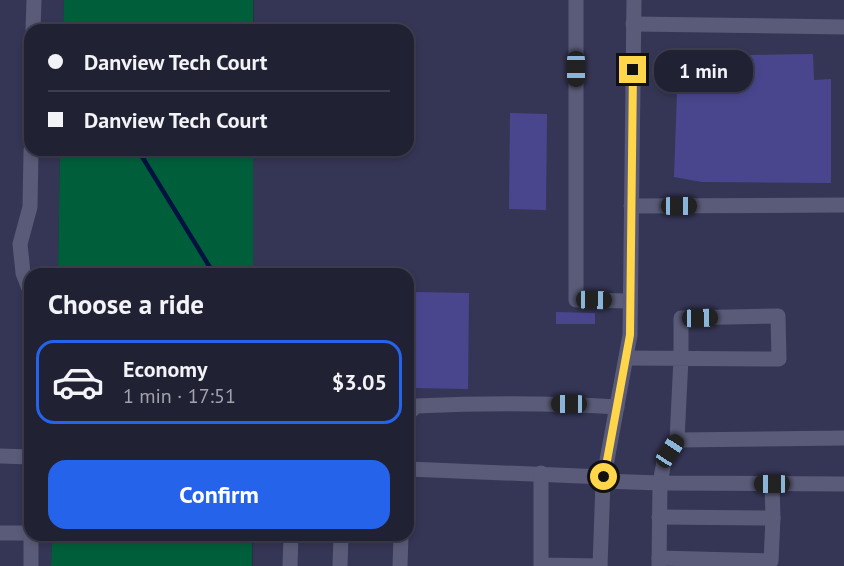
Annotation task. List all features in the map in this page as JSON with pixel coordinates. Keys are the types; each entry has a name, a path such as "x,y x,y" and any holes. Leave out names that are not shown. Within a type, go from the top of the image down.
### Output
{"street":[{"path":"33,24 34,0"},
{"path":"576,0 576,300 630,301"},
{"path":"541,473 541,565 600,566 604,479 630,335 634,0"},
{"path":"633,24 844,27"},
{"path":"24,276 20,244 30,207 31,156"},
{"path":"631,206 844,205"},
{"path":"626,358 681,358 779,358 778,316 681,318 681,358 677,440 664,462 660,483 659,562 771,561 772,484"},
{"path":"414,408 454,404 569,404 617,407"},
{"path":"677,440 844,438"},
{"path":"0,456 24,457"},
{"path":"414,469 541,473 660,483 844,484"},
{"path":"659,517 773,518"},
{"path":"0,533 24,534"},
{"path":"30,541 31,566"},
{"path":"290,566 291,541"},
{"path":"340,541 340,566"},
{"path":"400,566 401,541"}],"shaded area":[{"path":"0,0 64,0 63,24 24,24 24,156 60,156 58,268 24,268 24,541 52,541 51,566 0,566"},
{"path":"254,0 844,0 844,566 253,566 253,541 414,541 414,268 253,268 253,156 414,156 414,24 254,24"}],"green space":[{"path":"64,0 253,0 253,24 63,24"},
{"path":"60,156 253,156 253,268 58,268"},
{"path":"52,541 252,541 252,566 51,566"}],"building":[{"path":"813,54 814,80 831,79 831,183 702,182 674,177 678,64 682,56"},
{"path":"510,113 547,114 546,210 509,209"},
{"path":"416,292 469,293 468,389 415,388"},
{"path":"556,312 595,313 595,324 556,324"}],"waterway":[{"path":"142,156 210,268"}],"route":[{"path":"604,477 630,335 633,70"}]}
